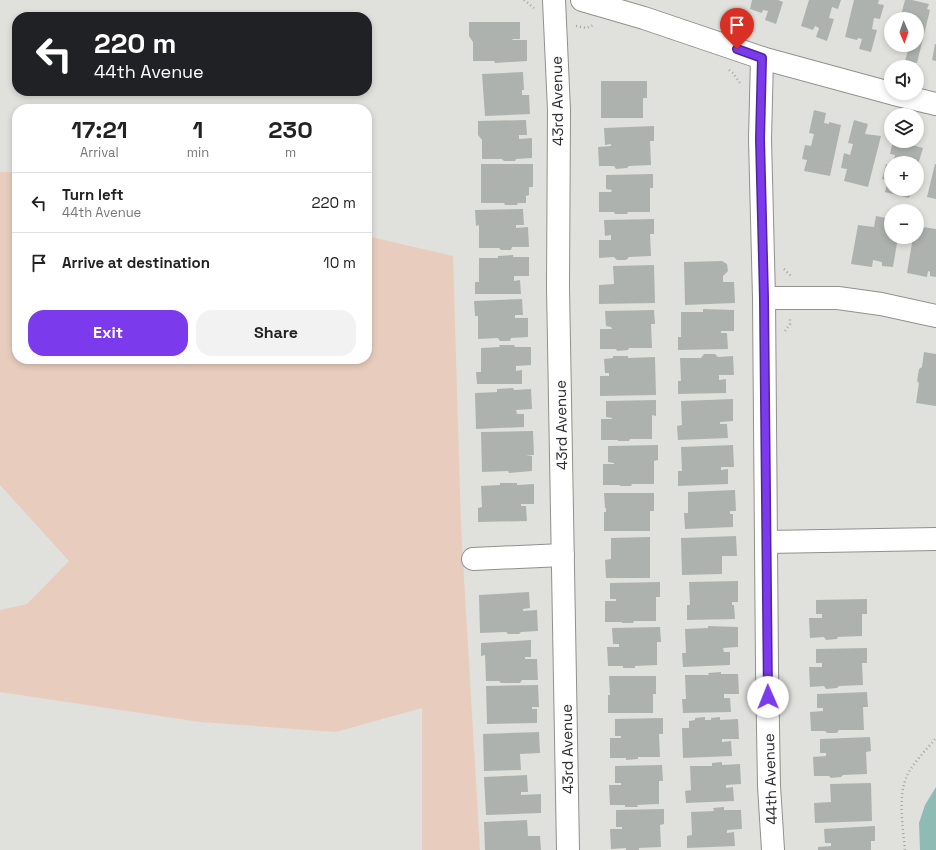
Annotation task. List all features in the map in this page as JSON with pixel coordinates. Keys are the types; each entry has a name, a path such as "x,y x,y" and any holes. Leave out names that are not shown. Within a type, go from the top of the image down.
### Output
{"street":[{"name":"43rd Avenue","path":"554,0 559,110 558,287 568,850"},
{"path":"582,0 644,18 762,58 936,104"},
{"name":"44th Avenue","path":"762,58 760,139 764,298 764,425 767,542 769,778 773,850"},
{"path":"764,298 838,298 881,304 936,316"},
{"path":"767,542 936,540"},
{"path":"473,559 563,555"}],"path":[{"path":"905,850 902,797 906,778 920,757 936,738"}],"shaded area":[{"path":"0,172 12,172 12,364 372,364 372,237 453,256 461,526 480,850 422,850 422,708 336,732 200,722 0,692 0,610 27,604 69,561 0,485"}],"water":[{"path":"936,787 936,850 920,850 919,823 925,805"}],"building":[{"path":"752,0 778,0 783,2 776,24 765,20 768,11 763,10 762,13 750,9"},
{"path":"809,0 841,0 838,9 832,7 829,18 834,19 827,41 816,37 819,28 815,26 813,30 801,26"},
{"path":"854,0 879,0 878,4 884,5 880,19 874,18 872,29 877,30 871,52 859,49 862,39 858,38 857,40 845,37"},
{"path":"905,0 929,4 927,9 930,10 924,34 924,12 902,12"},
{"path":"469,22 520,22 520,39 512,39 527,40 527,61 495,63 494,61 473,61 473,42 469,36"},
{"path":"936,44 936,61 932,60"},
{"path":"907,52 920,52 918,60 905,60"},
{"path":"523,72 524,90 522,90 522,95 529,95 530,114 485,116 482,74"},
{"path":"601,81 647,81 647,98 643,98 643,118 601,118"},
{"path":"814,110 826,113 824,123 829,124 829,122 841,125 830,176 804,171 807,160 802,159 805,145 811,146 814,134 809,133"},
{"path":"526,120 527,135 519,135 519,139 532,138 532,158 516,159 515,161 504,161 502,159 482,159 482,140 478,135 478,121"},
{"path":"854,120 868,124 865,134 881,136 868,187 844,181 847,169 841,168 844,153 850,155 853,144 848,143"},
{"path":"654,126 654,141 650,141 651,165 629,166 627,168 616,169 614,166 599,166 598,147 611,146 611,144 605,145 604,128"},
{"path":"891,148 923,148 921,156 895,156 890,154"},
{"path":"481,164 533,164 533,187 529,187 529,195 526,196 526,203 505,205 504,203 481,203"},
{"path":"936,164 936,199 927,197"},
{"path":"653,174 653,188 650,188 650,212 628,212 627,214 615,214 614,212 599,212 599,192 611,192 612,190 606,189 606,175"},
{"path":"523,209 524,225 516,225 516,228 528,227 529,247 512,247 511,250 501,250 499,248 479,248 479,225 476,226 475,210"},
{"path":"876,216 884,218 884,244 897,244 893,267 882,266 882,262 873,260 872,267 851,264 858,225 874,227"},
{"path":"654,219 654,234 650,234 651,256 629,257 626,260 617,260 614,257 599,258 599,240 611,240 611,235 605,236 604,220"},
{"path":"924,227 936,229 936,277 930,276 930,272 928,271 927,277 907,273 912,244 924,244"},
{"path":"513,255 513,257 529,257 529,276 514,276 514,281 520,280 521,294 475,294 475,282 479,282 479,258 498,258 498,256"},
{"path":"722,261 727,264 728,271 723,276 723,282 734,282 735,303 685,305 684,262"},
{"path":"654,265 655,303 599,304 599,285 614,284 613,266"},
{"path":"522,299 523,315 515,315 515,318 528,318 528,337 511,338 510,341 500,341 498,338 478,339 478,316 475,316 474,301"},
{"path":"703,309 734,310 734,331 721,331 721,333 727,333 728,349 678,350 678,337 681,337 681,312 703,312"},
{"path":"654,310 655,324 651,324 652,348 629,348 628,350 617,351 616,349 600,349 600,329 612,329 611,327 606,326 605,311"},
{"path":"499,345 531,347 531,365 516,366 516,371 522,370 522,384 477,384 476,372 481,372 481,348 500,347"},
{"path":"924,352 936,354 936,406 916,403 919,383 917,381 919,369 922,367"},
{"path":"704,354 715,354 718,357 733,356 734,375 719,375 719,380 726,379 726,393 678,394 678,381 681,381 680,358 701,358"},
{"path":"613,356 628,356 628,358 655,357 656,395 600,396 600,376 609,376 609,373 605,373 604,359 613,358"},
{"path":"513,388 514,390 531,389 532,409 516,410 517,414 524,414 524,427 476,429 475,393 497,392 497,389"},
{"path":"733,399 733,421 720,422 720,424 727,424 728,438 678,440 677,426 682,425 681,401"},
{"path":"656,400 656,416 652,415 652,439 630,439 629,441 601,440 601,419 612,419 606,417 606,401"},
{"path":"533,431 534,455 526,455 532,456 532,471 509,473 508,471 482,472 481,432"},
{"path":"658,445 658,460 654,461 654,484 632,484 631,486 603,485 603,464 614,464 608,462 608,446"},
{"path":"733,445 734,467 721,467 721,470 728,469 728,484 678,486 678,471 682,471 681,447"},
{"path":"500,483 517,483 517,485 534,484 534,504 521,504 521,506 526,506 527,521 478,522 478,508 482,507 481,486 500,485"},
{"path":"735,490 736,511 730,511 730,514 733,514 733,527 685,529 684,513 688,513 688,492"},
{"path":"604,493 654,493 654,511 650,511 650,531 604,531 604,512 606,512 606,508"},
{"path":"736,536 737,556 722,556 722,574 682,575 681,538"},
{"path":"650,537 650,578 606,578 605,560 611,559 611,538"},
{"path":"738,581 738,602 732,602 732,605 734,605 735,619 687,620 687,605 690,605 689,582"},
{"path":"660,582 660,597 656,597 656,621 634,621 633,623 605,622 605,601 616,601 616,599 610,599 610,583"},
{"path":"529,592 530,608 523,609 523,611 537,610 538,631 521,632 519,634 508,634 506,632 480,633 479,595"},
{"path":"867,599 867,614 862,614 862,636 838,637 837,639 826,640 824,637 810,638 809,618 822,618 822,614 816,614 816,600"},
{"path":"708,626 738,627 738,647 723,648 724,652 730,652 730,665 683,667 682,653 686,653 685,629 708,628"},
{"path":"660,627 661,642 657,642 657,665 635,666 635,668 608,666 607,647 619,647 619,644 613,644 612,628"},
{"path":"531,640 531,657 525,657 525,659 537,659 538,680 522,680 520,683 486,681 485,655 481,656 481,643"},
{"path":"867,648 867,663 862,663 863,685 839,686 837,688 826,689 824,686 810,687 809,667 822,667 822,663 816,663 816,649"},
{"path":"721,672 721,674 738,674 739,694 724,694 724,698 730,698 731,712 683,713 682,699 686,699 685,675 709,675 708,673"},
{"path":"609,676 656,676 656,694 653,694 653,713 608,713 608,695 610,695"},
{"path":"538,685 539,707 532,707 532,709 537,709 537,723 487,724 486,686"},
{"path":"867,692 868,707 863,707 864,730 839,730 837,733 811,731 810,712 823,711 823,708 817,708 817,694"},
{"path":"705,717 705,720 720,717 720,720 738,719 739,739 722,739 722,742 731,741 732,756 683,758 682,728 689,728 689,721 695,720 695,718"},
{"path":"663,718 663,734 659,734 660,757 638,757 638,759 626,760 626,758 610,758 610,738 621,738 621,736 615,736 615,719"},
{"path":"539,732 540,753 520,754 521,770 484,771 483,734"},
{"path":"870,737 871,751 866,752 867,774 843,775 841,777 831,778 829,776 814,776 813,757 826,756 826,753 820,753 820,739"},
{"path":"722,762 722,765 740,764 741,784 726,785 726,788 733,787 734,801 686,803 685,791 691,790 690,766 712,766 712,763"},
{"path":"662,765 663,781 659,781 659,804 637,805 638,807 610,805 609,785 621,785 621,783 615,783 615,766"},
{"path":"527,775 528,792 521,792 521,795 541,794 541,813 486,815 484,777"},
{"path":"871,783 872,821 815,823 814,803 831,802 830,784"},
{"path":"724,807 724,810 741,810 742,829 727,830 727,833 734,832 735,846 687,848 687,836 692,835 691,812 714,811 713,808"},
{"path":"664,809 664,824 660,825 661,847 639,848 639,850 626,850 626,848 611,849 610,829 622,829 622,827 616,827 616,810"},
{"path":"527,820 528,836 540,836 541,850 485,850 484,822"},
{"path":"875,826 875,841 871,841 871,850 818,850 818,847 831,846 831,843 825,843 824,829"}],"route":[{"path":"737,49 762,58 760,139 764,298 764,425 767,542 768,697"}]}
